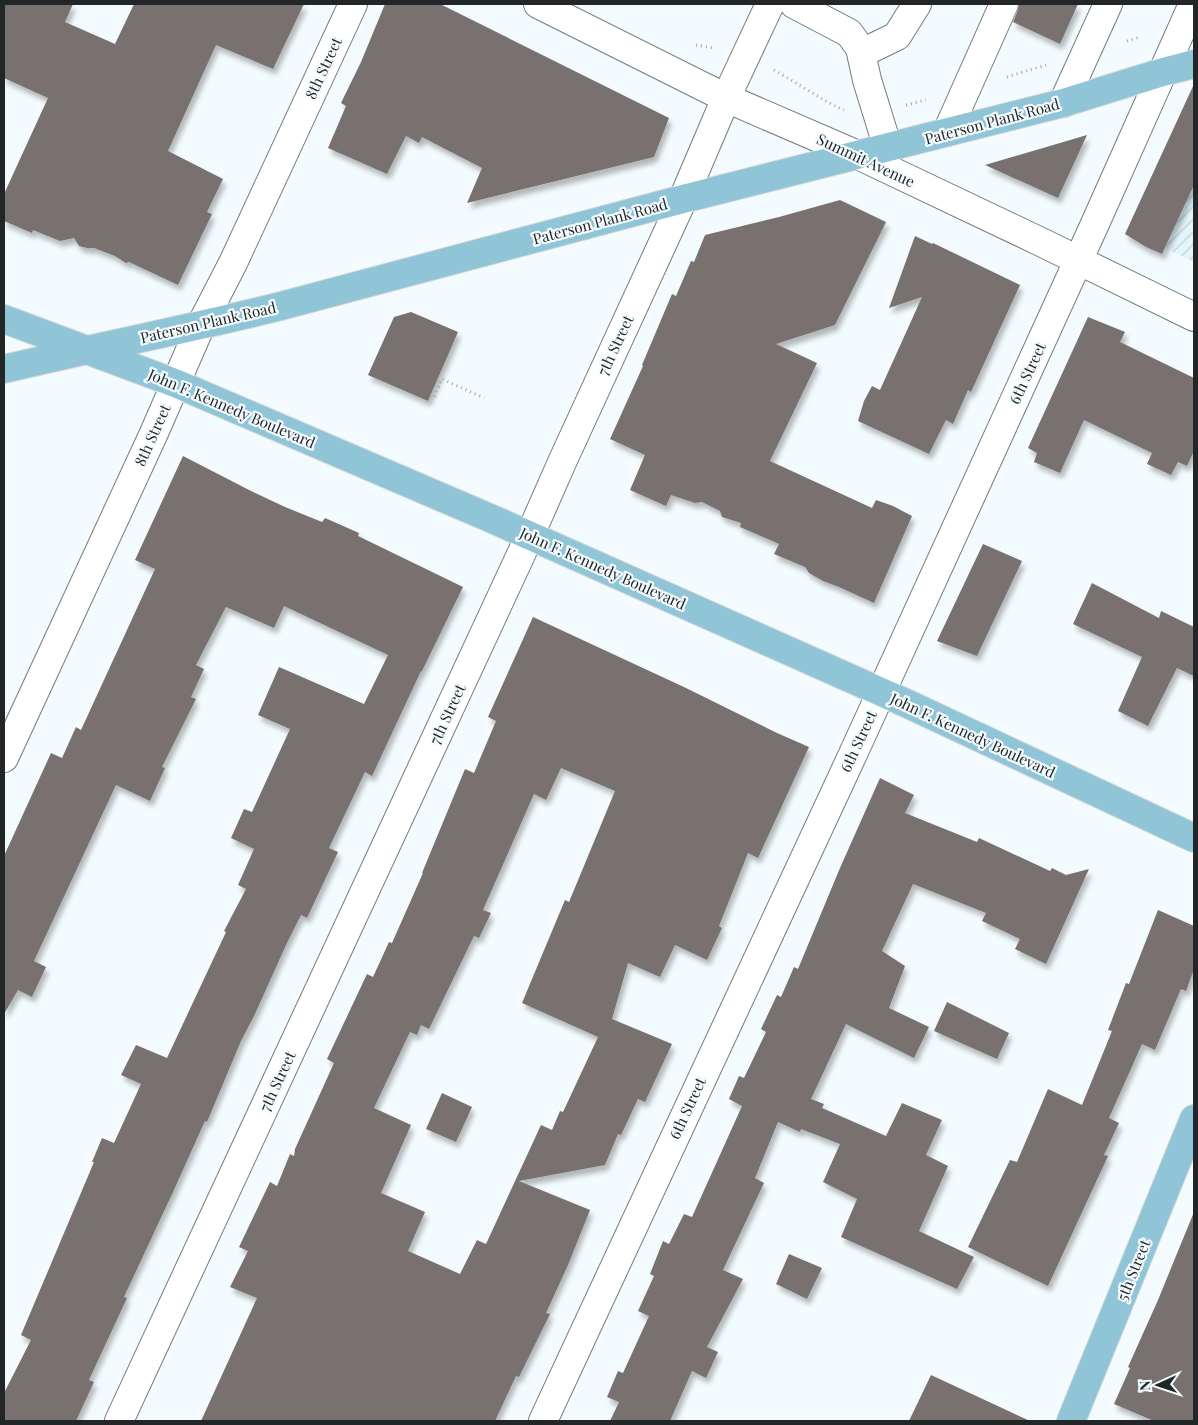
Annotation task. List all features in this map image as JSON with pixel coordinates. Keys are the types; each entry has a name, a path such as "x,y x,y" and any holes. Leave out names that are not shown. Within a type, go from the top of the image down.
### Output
{"main road":[{"name":"Paterson Plank Road","path":"4,370 88,349 281,306 1063,102 1194,64"},
{"name":"John F. Kennedy Boulevard","path":"4,319 175,383 530,535 881,692 1194,838"},
{"name":"5th Street","path":"1071,1421 1194,1119"}],"street":[{"name":"8th Street","path":"4,758 154,433 201,325 233,263 353,4"},
{"name":"Summit Avenue","path":"538,4 726,98 858,155 1194,317"},
{"name":"7th Street","path":"119,1421 530,535 562,460 683,200 726,98 770,4"},
{"path":"794,4 848,33 860,48 867,80 888,148"},
{"path":"862,53 897,36 917,4"},
{"path":"947,132 1004,4"},
{"path":"1063,102 1108,4"},
{"name":"6th Street","path":"543,1421 881,692 1194,4"}],"path":[{"path":"774,70 838,109 848,111"},
{"path":"430,395 434,397 442,379 484,398"}],"shaded area":[{"path":"1194,185 1194,262 1165,248"}],"building":[{"path":"4,4 73,4 65,22 115,44 134,4 304,4 273,69 216,45 168,151 223,179 207,212 212,214 178,285 129,262 126,263 115,256 94,248 79,246 74,238 60,241 33,230 32,233 4,221 4,194 48,98 4,78"},
{"path":"385,4 440,4 669,118 654,157 467,203 482,168 422,137 419,143 406,136 387,174 328,148 346,106 341,103 361,62"},
{"path":"1019,4 1078,4 1060,44 1013,22"},
{"path":"1194,84 1194,185 1162,254 1125,234"},
{"path":"1087,135 1058,198 985,165"},
{"path":"840,200 886,222 835,325 776,344 817,363 770,461 872,508 876,500 912,516 874,603 823,581 809,573 805,567 774,554 779,544 740,527 741,523 722,517 720,511 702,502 695,503 671,495 666,506 630,490 645,455 610,439 643,366 672,294 676,296 691,261 694,262 705,235"},
{"path":"915,236 1020,285 971,392 968,390 953,424 946,420 929,454 858,421 864,401 872,386 880,390 922,297 889,308"},
{"path":"411,312 458,332 428,401 368,375 394,317"},
{"path":"1088,317 1125,332 1120,342 1194,378 1194,451 1187,466 1178,462 1171,475 1147,464 1152,453 1084,420 1060,473 1034,462 1037,453 1028,448"},
{"path":"183,456 285,507 322,522 325,518 359,533 358,536 463,587 372,776 365,772 329,848 338,852 307,918 301,915 241,1041 207,1122 205,1121 124,1297 127,1298 89,1380 94,1382 76,1421 4,1421 4,1393 31,1340 21,1335 94,1162 92,1162 102,1138 114,1143 141,1084 121,1075 136,1045 167,1058 226,932 224,931 246,889 238,885 254,849 231,838 244,809 252,812 290,729 258,715 279,667 364,704 388,655 284,606 274,628 226,607 196,665 204,669 191,697 196,699 162,767 165,768 150,801 116,785 34,961 46,967 32,997 18,990 4,1014 4,856 51,753 62,758 76,727 81,730 155,569 135,560"},
{"path":"983,544 1022,561 977,656 937,641"},
{"path":"1092,583 1159,618 1161,611 1194,627 1194,676 1177,668 1148,726 1118,711 1142,657 1073,624"},
{"path":"533,617 809,747 758,858 748,853 719,926 722,928 707,960 675,945 660,977 628,963 612,1019 672,1044 645,1102 638,1099 621,1135 618,1134 605,1165 519,1181 590,1210 546,1313 550,1314 519,1377 516,1376 495,1421 201,1421 257,1298 230,1287 248,1251 239,1247 270,1182 277,1186 290,1154 294,1156 295,1149 334,1063 327,1059 367,974 373,977 389,942 392,943 423,873 465,769 474,773 496,721 488,717","holes":["561,768 615,791 569,902 565,900 522,1003 598,1037 563,1112 560,1111 552,1130 541,1125 486,1244 477,1240 460,1274 408,1251 425,1212 381,1193 411,1125 374,1108 410,1032 417,1035 421,1025 429,1029 474,936 479,938 491,913 483,910 534,794 546,800"]},
{"path":"880,778 914,795 905,813 977,842 979,838 1050,871 1052,868 1066,875 1089,869 1046,964 1015,949 1020,939 982,921 986,913 913,884 882,951 905,966 889,1008 929,1027 914,1058 846,1024 811,1099 824,1104 822,1108 886,1136 902,1103 942,1120 926,1155 948,1166 919,1231 974,1257 957,1289 841,1237 857,1199 823,1182 840,1144 801,1129 800,1132 778,1122 755,1178 764,1183 723,1270 743,1279 707,1347 718,1352 706,1378 692,1371 670,1421 610,1421 619,1402 607,1397 618,1371 623,1373 649,1316 638,1311 654,1276 650,1274 663,1241 669,1244 684,1214 692,1217 742,1106 729,1099 739,1076 744,1078 766,1032 761,1029 777,995 781,997 794,967 798,969"},
{"path":"1158,910 1194,926 1194,969 1186,991 1181,989 1155,1050 1142,1044 1109,1118 1119,1123 1104,1155 1108,1156 1048,1286 968,1247 1010,1160 1017,1162 1048,1089 1082,1105 1112,1031 1108,1030 1126,983 1129,984"},
{"path":"947,1002 1009,1033 997,1059 934,1031"},
{"path":"442,1093 472,1107 456,1142 426,1129"},
{"path":"1194,1212 1194,1421 1154,1421 1114,1404"},
{"path":"789,1254 822,1268 807,1299 776,1284"},
{"path":"931,1375 1030,1421 909,1421"}]}
